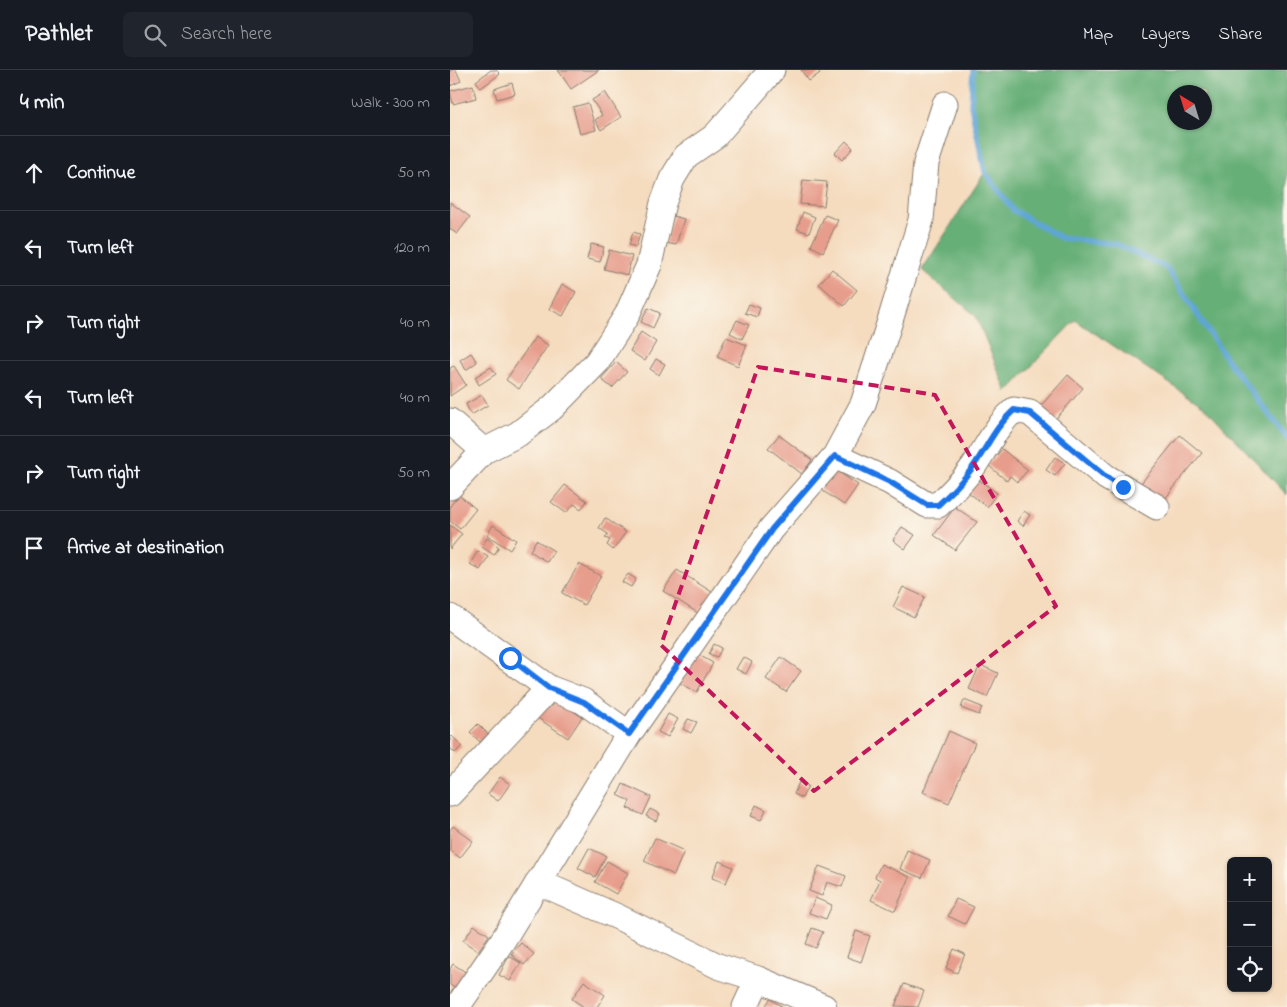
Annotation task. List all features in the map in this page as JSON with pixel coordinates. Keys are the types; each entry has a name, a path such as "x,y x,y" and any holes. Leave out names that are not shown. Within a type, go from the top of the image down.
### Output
{"street":[{"path":"450,487 484,451 518,434 552,408 597,362 627,315 649,265 663,203 672,179 686,156 715,136 772,70"},
{"path":"450,1004 456,1007 503,940 629,734 772,529 835,456 863,404 889,324 921,220 926,163 945,104"},
{"path":"835,456 890,482 927,505 938,505 950,494 976,463 1001,422 1014,410 1030,413 1106,477 1157,507"},
{"path":"450,421 484,451"},
{"path":"450,617 549,688 584,702 629,734"},
{"path":"450,794 549,688"},
{"path":"538,882 618,917 718,966 758,979 824,1007"},
{"path":"745,1007 758,979"}],"highlighted area":[{"path":"758,367 935,395 1056,606 814,791 661,645"}],"green space":[{"path":"973,70 1287,70 1287,495 1206,408 1075,320 1007,392 976,316 922,270 985,172 971,106"}],"building":[{"path":"450,70 456,70 461,81 450,86"},
{"path":"491,70 496,70 500,74 481,88 476,81"},
{"path":"558,70 599,70 571,89"},
{"path":"801,70 818,70 820,73 809,81"},
{"path":"512,83 515,94 497,99 494,89"},
{"path":"473,85 476,98 453,104 450,91"},
{"path":"605,92 621,117 601,130 595,120 602,115 592,100"},
{"path":"588,103 596,130 580,134 573,107"},
{"path":"846,141 853,148 842,160 835,153"},
{"path":"803,180 827,182 824,206 800,204"},
{"path":"450,202 470,217 457,234 450,229"},
{"path":"803,212 815,217 809,233 797,229"},
{"path":"825,215 838,220 823,252 811,246"},
{"path":"673,216 684,219 676,245 665,243"},
{"path":"633,232 640,234 636,247 629,245"},
{"path":"591,244 604,247 600,262 587,259"},
{"path":"609,250 632,256 627,275 604,269"},
{"path":"832,269 857,290 844,306 819,284"},
{"path":"562,284 576,292 563,316 549,309"},
{"path":"749,304 760,308 757,317 745,313"},
{"path":"648,308 660,313 653,328 641,322"},
{"path":"737,320 749,325 742,339 730,333"},
{"path":"641,332 656,342 645,361 630,351"},
{"path":"535,337 548,345 519,389 506,380"},
{"path":"726,337 747,345 738,366 717,357"},
{"path":"471,353 477,362 466,370 460,360"},
{"path":"656,359 665,364 659,375 650,369"},
{"path":"616,362 627,372 612,388 601,379"},
{"path":"454,366 466,385 450,396 450,368"},
{"path":"491,367 496,374 479,385 475,377"},
{"path":"1068,375 1083,388 1054,421 1039,408"},
{"path":"482,395 488,405 471,415 466,404"},
{"path":"779,435 812,460 802,474 768,448"},
{"path":"1180,435 1202,453 1160,505 1138,487"},
{"path":"1002,449 1028,470 1017,482 1010,476 1007,481 988,465"},
{"path":"1055,457 1065,463 1055,476 1046,470"},
{"path":"833,468 858,485 844,505 820,489"},
{"path":"978,479 997,493 987,507 968,492"},
{"path":"565,485 587,501 581,509 574,504 566,513 551,502"},
{"path":"459,495 476,509 460,529 450,521 450,506"},
{"path":"955,507 977,522 955,550 934,535"},
{"path":"1024,511 1030,515 1023,526 1017,521"},
{"path":"605,518 626,532 613,550 607,545 610,540 605,538 608,534 599,528"},
{"path":"450,525 462,534 450,549"},
{"path":"493,525 516,540 510,550 487,535"},
{"path":"902,527 915,535 905,549 893,540"},
{"path":"487,538 499,547 494,555 482,547"},
{"path":"536,540 554,551 547,562 530,551"},
{"path":"478,551 488,557 480,570 470,564"},
{"path":"579,564 601,576 584,605 562,593"},
{"path":"677,570 712,592 698,613 663,591"},
{"path":"628,574 636,579 631,587 622,582"},
{"path":"903,587 925,597 914,617 893,607"},
{"path":"714,644 722,648 717,657 709,654"},
{"path":"697,654 713,663 697,692 680,683"},
{"path":"743,657 752,662 746,674 736,669"},
{"path":"781,657 801,671 786,692 766,679"},
{"path":"980,665 998,673 987,697 969,689"},
{"path":"555,699 582,717 568,738 536,717 546,703 551,706"},
{"path":"964,700 982,707 979,715 961,708"},
{"path":"668,714 678,719 668,737 658,732"},
{"path":"688,719 697,722 691,733 683,729"},
{"path":"478,724 488,734 480,742 470,732"},
{"path":"949,731 975,743 949,803 923,792"},
{"path":"452,736 462,746 455,753 450,748 450,738"},
{"path":"500,777 510,784 498,801 488,794"},
{"path":"799,782 808,786 802,798 794,794"},
{"path":"623,784 651,797 643,815 627,808 630,801 618,795"},
{"path":"756,805 766,810 761,820 751,816"},
{"path":"650,809 660,814 656,821 646,816"},
{"path":"453,826 473,841 460,858 450,850 450,830"},
{"path":"655,838 684,851 674,875 644,861"},
{"path":"589,848 606,856 595,877 578,868"},
{"path":"907,850 930,860 922,878 900,869"},
{"path":"607,861 628,873 616,894 595,882"},
{"path":"719,861 733,867 726,883 712,878"},
{"path":"881,864 910,877 895,911 871,900 880,880 875,877"},
{"path":"819,866 846,876 842,887 827,882 822,896 809,891"},
{"path":"815,898 832,905 826,919 809,913"},
{"path":"956,899 974,907 965,924 948,916"},
{"path":"474,925 489,935 478,951 463,941"},
{"path":"812,928 823,932 816,948 806,944"},
{"path":"856,931 870,936 861,962 847,957"},
{"path":"521,943 534,954 524,965 511,954"},
{"path":"954,949 965,954 957,973 946,968"},
{"path":"509,956 521,963 510,981 499,975"},
{"path":"453,964 470,975 459,991 450,985 450,969"},
{"path":"584,981 605,995 597,1007 584,1007 572,999"},
{"path":"904,984 924,991 918,1007 895,1006"},
{"path":"770,999 783,1007 765,1007"}],"waterway":[{"path":"973,70 971,106 985,172 1013,210 1061,238 1116,244 1167,268 1227,360 1287,438"}],"route":[{"path":"510,658 549,688 584,702 612,720 629,734 772,529 835,456 890,482 927,505 938,505 950,494 976,463 1001,422 1014,410 1030,413 1078,455 1106,477 1123,487"}]}
